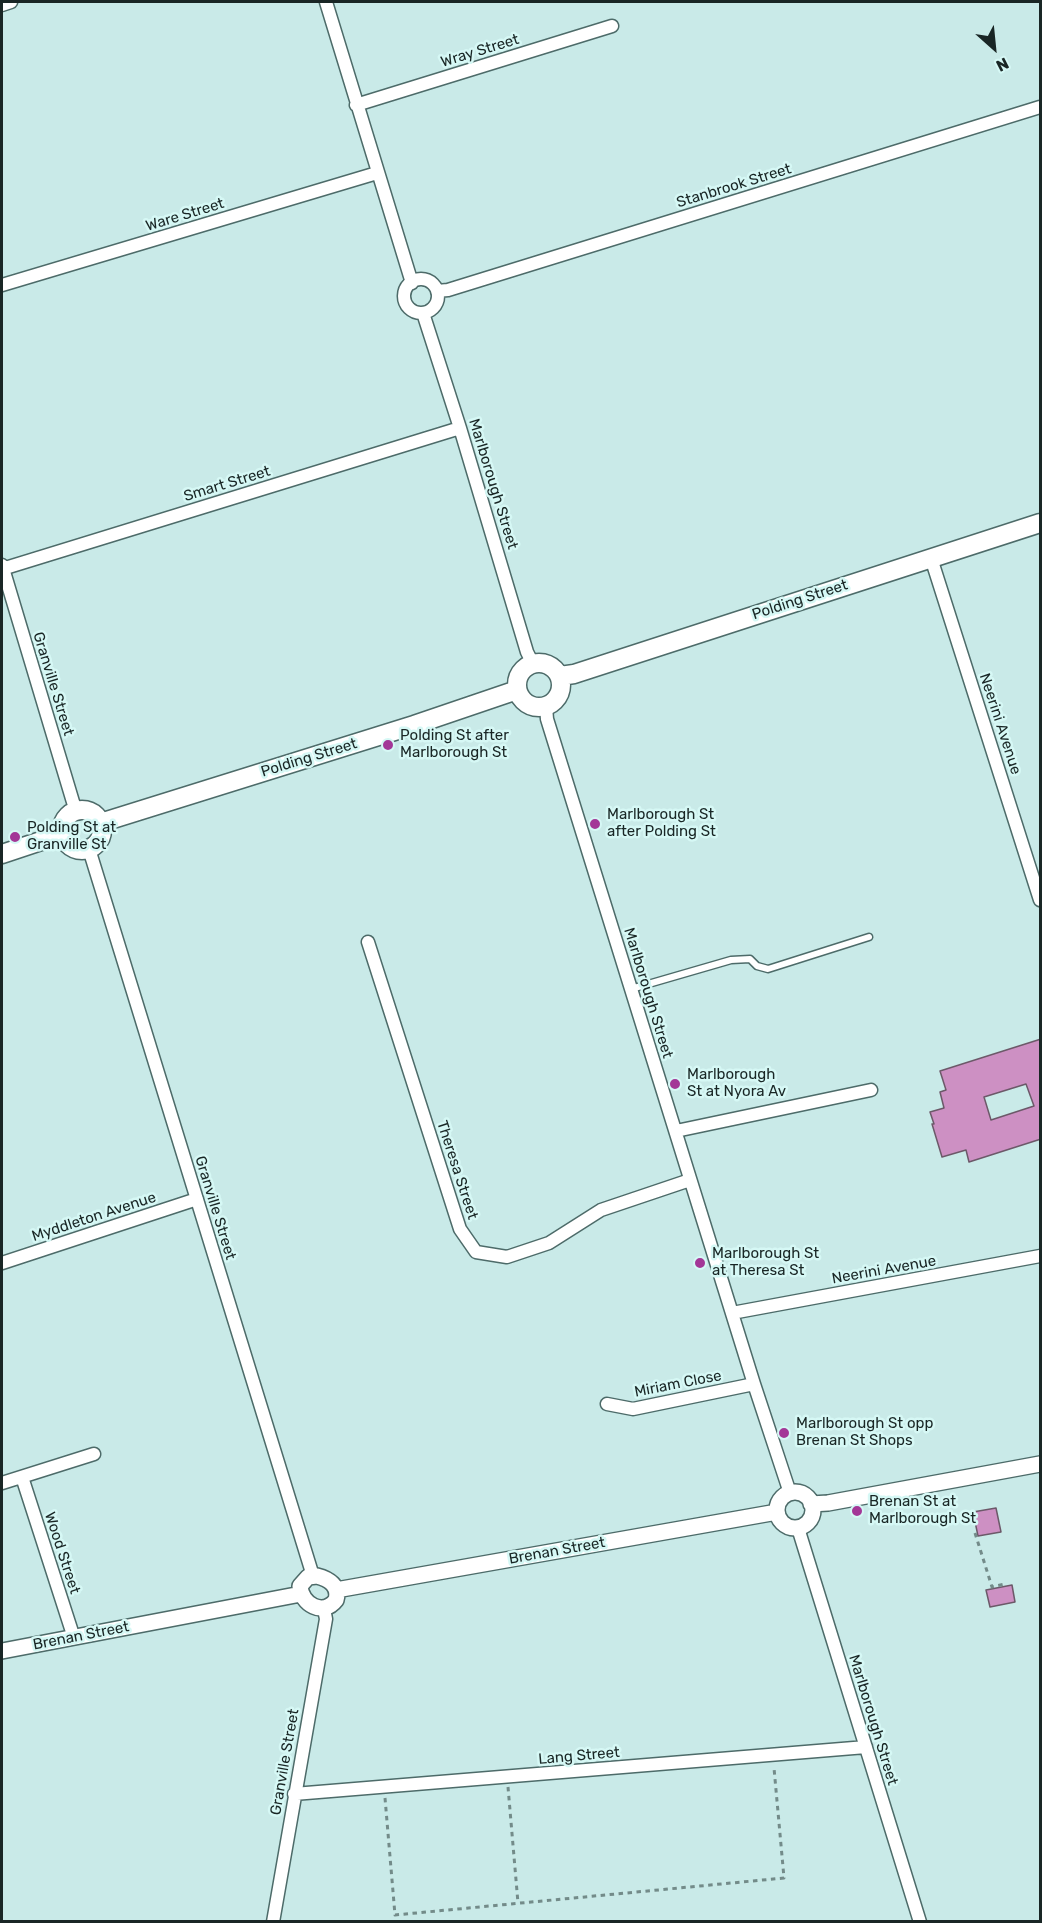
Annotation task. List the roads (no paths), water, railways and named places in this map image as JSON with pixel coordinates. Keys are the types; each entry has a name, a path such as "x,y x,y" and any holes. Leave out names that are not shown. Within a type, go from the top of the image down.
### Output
{"main road":[{"name":"Polding Street","path":"560,676 574,674 1041,523"},
{"path":"533,664 549,665 560,676 562,685 560,695 546,707 537,708 528,705 517,690 520,674 533,664"},
{"name":"Polding Street","path":"100,823 414,725 517,690"},
{"path":"78,811 91,813 100,823 102,831 100,839 89,849 72,848 62,834 65,819 78,811"},
{"path":"2,854 62,834"}],"street":[{"path":"2,5 11,2"},
{"path":"326,2 412,283"},
{"name":"Wray Street","path":"356,105 612,26"},
{"name":"Stanbrook Street","path":"437,291 460,286 1041,107"},
{"name":"Ware Street","path":"2,285 378,173"},
{"path":"426,280 437,291 437,300 432,309 423,313 412,311 405,302 405,291 412,283 426,280"},
{"name":"Marlborough Street","path":"423,313 527,652 533,664"},
{"name":"Smart Street","path":"2,568 460,428"},
{"name":"Neerini Avenue","path":"931,558 1041,900"},
{"name":"Granville Street","path":"2,568 73,802 78,811"},
{"name":"Marlborough Street","path":"546,707 547,719 690,1180 790,1492"},
{"name":"Granville Street","path":"89,849 313,1576"},
{"name":"Theresa Street","path":"368,942 460,1229 476,1251 507,1257 549,1243 601,1210 690,1180"},
{"path":"676,1131 871,1090"},
{"name":"Myddleton Avenue","path":"2,1263 197,1199"},
{"name":"Neerini Avenue","path":"732,1313 1041,1256"},
{"name":"Miriam Close","path":"607,1404 633,1409 754,1384"},
{"path":"2,1483 94,1454"},
{"path":"811,1504 828,1503 1041,1464"},
{"name":"Wood Street","path":"22,1476 74,1638"},
{"path":"790,1492 803,1494 811,1504 812,1512 809,1520 798,1528 785,1525 779,1519 777,1512 779,1501 790,1492"},
{"name":"Brenan Street","path":"336,1590 777,1512"},
{"name":"Marlborough Street","path":"798,1528 920,1922"},
{"path":"313,1576 329,1580 336,1590 336,1600 329,1607 324,1609 308,1602 301,1594 302,1583 313,1576"},
{"name":"Brenan Street","path":"2,1651 301,1594"},
{"name":"Granville Street","path":"273,1922 326,1619 324,1609"},
{"name":"Lang Street","path":"294,1794 866,1747"}],"lane":[{"path":"631,989 731,960 750,959 757,966 768,969 869,937"}],"place":[{"name":"Polding St after Marlborough St","path":"388,745"},
{"name":"Marlborough St after Polding St","path":"595,824"},
{"name":"Polding St at Granville St","path":"15,837"},
{"name":"Marlborough St at Nyora Av","path":"675,1084"},
{"name":"Marlborough St at Theresa St","path":"700,1263"},
{"name":"Marlborough St opp Brenan St Shops","path":"784,1433"},
{"name":"Brenan St at Marlborough St","path":"857,1511"}]}
